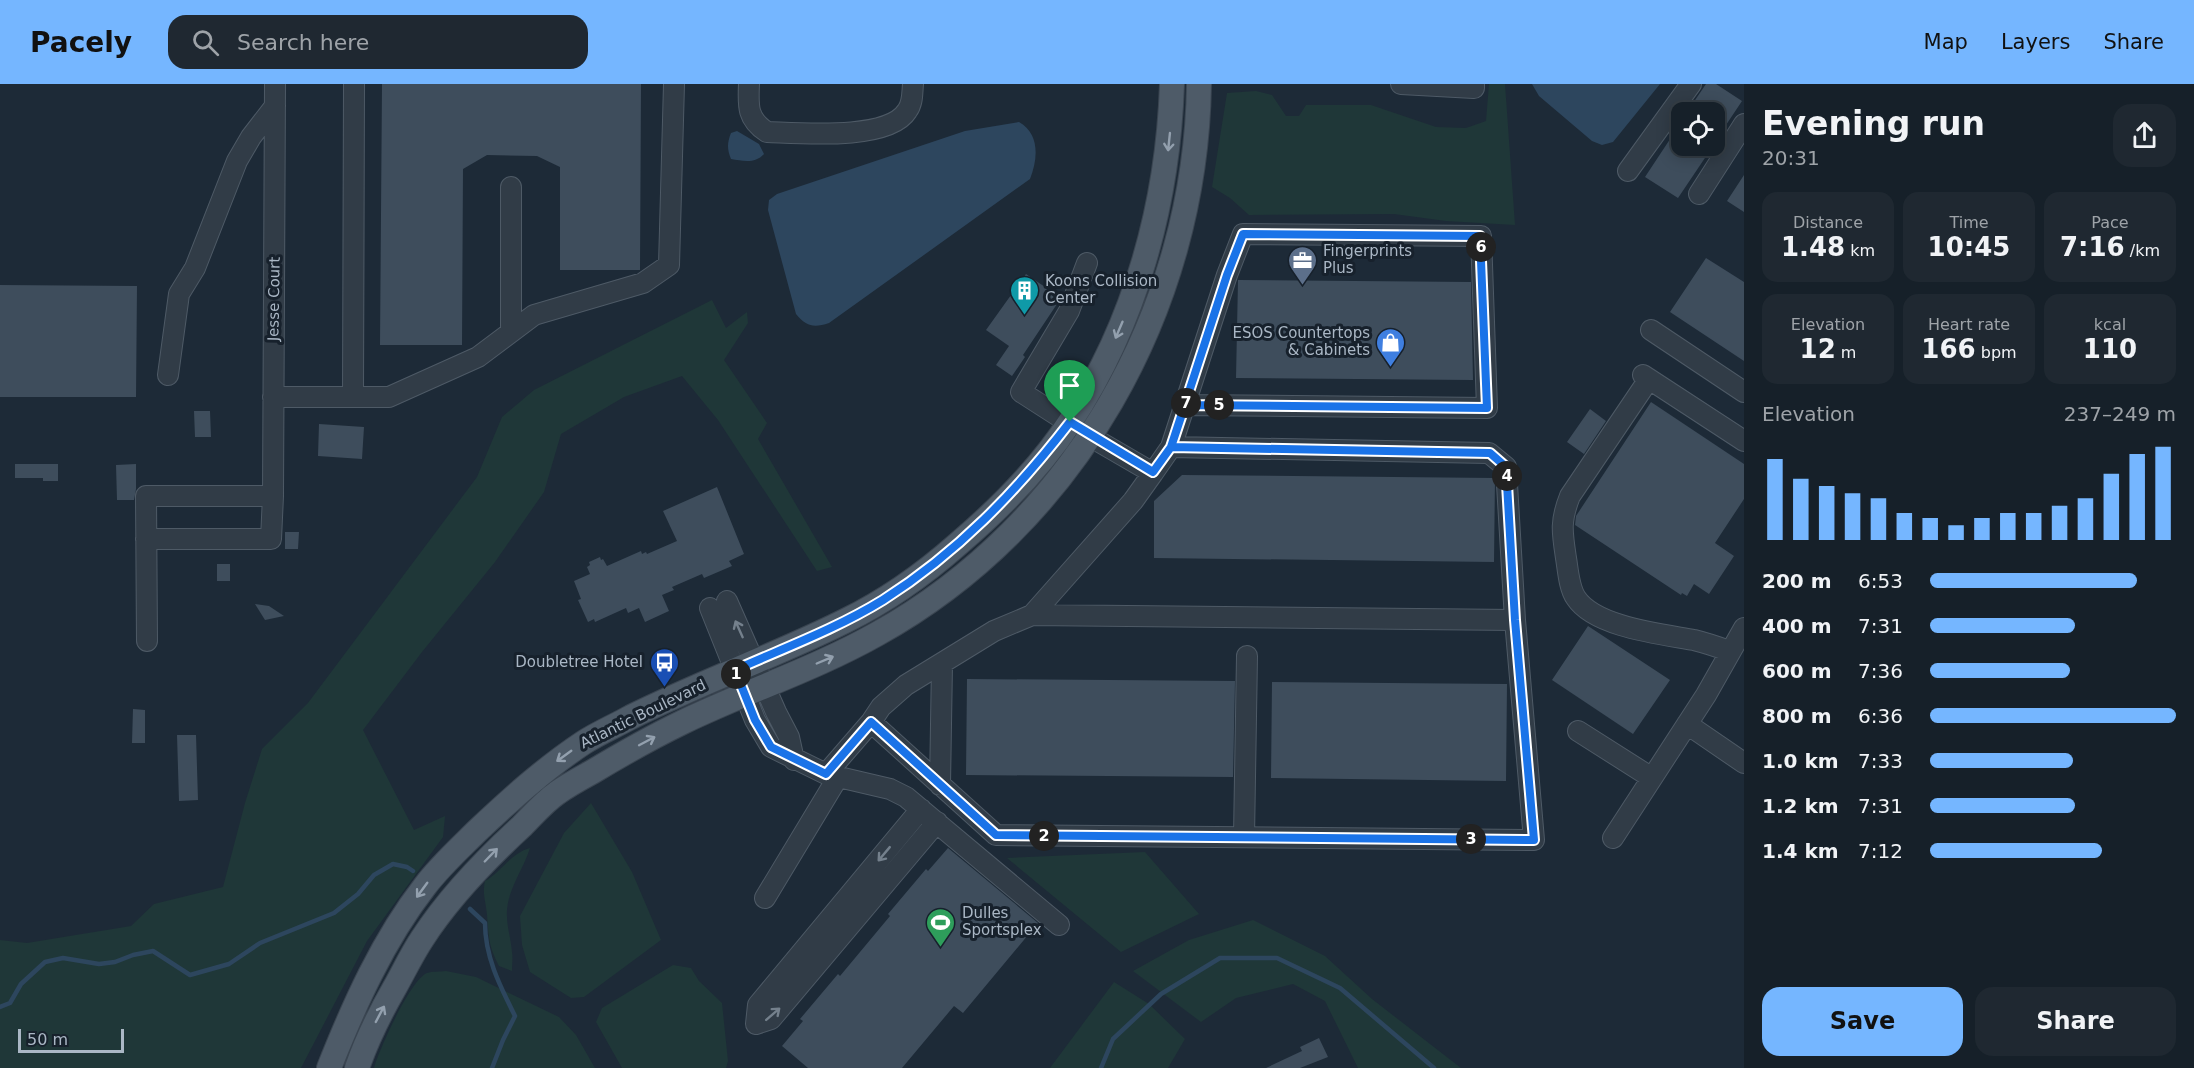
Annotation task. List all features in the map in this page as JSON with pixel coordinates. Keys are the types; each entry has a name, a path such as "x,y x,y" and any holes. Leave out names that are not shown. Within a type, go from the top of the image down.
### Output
{"main road":[{"name":"Atlantic Boulevard","path":"329,1068 350,1014 393,932 426,884 525,785 585,741 653,706 847,620 882,601 929,569 981,525 1010,495 1070,422 1116,336 1143,264 1162,192 1170,137 1172,84"},
{"name":"Atlantic Boulevard","path":"357,1068 378,1017 422,938 456,893 493,852 556,793 616,757 683,722 842,653 880,633 958,580 1011,534 1053,486 1091,437 1131,368 1164,291 1180,237 1187,201 1199,123 1199,84"}],"street":[{"name":"Jesse Court","path":"146,539 271,539 275,84"},
{"path":"353,397 354,84"},
{"path":"273,397 389,397 477,357 534,315 643,283 669,265 674,84"},
{"path":"749,84 748,111 758,127 767,132 832,134 874,130 896,122 907,112 912,100 913,84"},
{"path":"1401,84 1474,88 1474,84"},
{"path":"1628,171 1691,84"},
{"path":"168,375 179,294 195,268 237,161 251,137 275,106"},
{"path":"1699,194 1744,124"},
{"path":"511,187 511,332"},
{"path":"1032,615 1133,501 1171,447 1227,275 1243,234 1480,236 1487,408 1185,405"},
{"path":"1087,262 1069,311 1021,392 1091,437 1153,472"},
{"path":"1651,330 1744,392"},
{"path":"1729,651 1695,640 1672,637 1613,622 1586,611 1574,596 1562,532 1563,514 1570,496 1646,377 1744,441"},
{"path":"871,722 996,835 1534,840 1515,620 1506,467 1490,453 1171,447"},
{"path":"147,641 146,496 272,505"},
{"path":"718,605 755,690 755,720 771,747 794,760 832,775 890,789 906,797 1059,925"},
{"path":"765,898 832,775 881,707 906,685 994,631 1032,615 1515,620"},
{"path":"1613,838 1706,695 1744,628"},
{"path":"1244,837 1247,656"},
{"path":"940,785 942,664"},
{"path":"1687,724 1744,763"},
{"path":"1578,731 1652,778"},
{"path":"921,809 758,1005 756,1024 771,1019 937,822"}],"green space":[{"path":"1489,84 1505,84 1515,225 1446,221 1394,214 1249,215 1230,198 1212,187 1227,93 1256,91 1272,95 1286,116 1299,116 1306,105 1371,105 1436,127 1466,128 1486,121"},
{"path":"712,300 726,328 747,312 748,323 724,360 767,423 758,439 832,567 817,571 718,420 682,376 624,397 561,434 544,492 495,562 363,730 414,830 445,816 443,837 367,941 301,1068 0,1068 0,940 27,943 131,926 154,904 223,887 262,749 308,703 477,477 502,417 534,390"},
{"path":"591,803 632,872 661,940 584,997 571,998 530,972 522,945 520,916 564,833"},
{"path":"530,848 508,902 507,921 512,971 499,966 491,946 484,886 485,881 512,858"},
{"path":"1145,852 1199,914 1121,952 1007,858"},
{"path":"1253,920 1325,956 1372,999 1461,1068 1358,1068 1325,1001 1293,984 1236,998 1201,1022 1133,971 1189,940"},
{"path":"673,965 691,968 699,981 722,1003 728,1061 726,1068 622,1068 596,1022 602,1008"},
{"path":"446,971 476,977 559,1017 576,1035 595,1068 374,1068 388,1032 412,988 427,973"},
{"path":"1114,982 1149,1004 1185,1039 1168,1068 1050,1068"}],"water":[{"path":"1532,84 1660,84 1613,142 1602,145 1592,141 1539,96"},
{"path":"1019,122 1031,133 1034,140 1036,155 1030,179 829,323 819,326 811,325 796,314 768,210 769,200 777,194 965,131"},
{"path":"737,131 759,144 764,154 753,161 731,159 728,149 729,140 731,133"}],"building":[{"path":"382,84 641,84 640,270 560,270 560,167 537,156 487,155 463,169 462,345 380,345"},
{"path":"1706,84 1716,84 1742,101 1725,126 1725,102 1694,102"},
{"path":"1671,138 1671,156 1706,156 1678,198 1645,177"},
{"path":"1744,175 1744,212 1727,201"},
{"path":"1706,258 1744,282 1744,361 1670,312"},
{"name":"Koons Collision Center","path":"1026,274 1061,298 1023,355 1025,357 1012,376 996,365 1009,346 986,330"},
{"path":"1238,280 1471,282 1473,380 1236,378"},
{"path":"0,285 137,286 136,397 0,397"},
{"path":"1651,402 1744,464 1744,499 1715,543 1734,556 1709,594 1694,584 1687,596 1682,593 1681,595 1575,525 1576,516"},
{"path":"1590,409 1606,421 1584,454 1567,442"},
{"path":"194,411 210,411 211,437 195,437"},
{"path":"319,424 364,427 362,459 318,456"},
{"path":"15,464 58,464 58,481 43,481 43,478 15,478"},
{"path":"136,464 134,500 117,500 116,465"},
{"path":"1182,475 1495,478 1494,562 1154,558 1154,501"},
{"path":"717,487 744,554 729,561 732,566 704,578 702,574 672,587 674,590 662,595 669,611 645,622 639,608 628,613 626,608 595,622 594,619 588,622 578,600 581,599 574,581 590,574 587,567 590,565 589,562 600,557 607,566 641,551 642,554 646,552 647,554 677,541 663,511"},
{"path":"285,532 299,532 298,549 285,549"},
{"path":"217,564 230,564 230,581 217,581"},
{"path":"255,604 269,606 284,616 265,620"},
{"path":"1588,626 1670,680 1633,734 1552,680"},
{"path":"967,679 1235,681 1233,777 966,775"},
{"path":"1272,682 1507,684 1506,781 1271,778"},
{"path":"133,709 145,710 145,743 132,743"},
{"path":"177,735 196,735 198,800 179,801"},
{"name":"Dulles Sportsplex","path":"948,848 1038,923 963,1013 954,1006 902,1068 808,1068 782,1046 803,1021 800,1019 838,974 840,976 890,916 888,914 926,869 928,871"},
{"path":"1319,1038 1328,1057 1300,1068 1266,1068 1302,1051 1300,1047"}],"waterway":[{"path":"0,1007 10,1003 21,984 45,962 63,958 99,964 115,962 153,951 190,975 229,964 260,943 334,913 358,894 374,875 393,864 413,871"},
{"path":"470,909 485,923 491,959 515,1016 492,1068"},
{"path":"1101,1068 1113,1039 1161,994 1220,958 1277,958 1340,988 1434,1068"}],"place":[{"name":"Fingerprints Plus","path":"1302,286"},
{"name":"Koons Collision Center","path":"1024,316"},
{"name":"ESOS Countertops & Cabinets","path":"1391,368"},
{"name":"Doubletree Hotel","path":"664,688"},
{"name":"Dulles Sportsplex","path":"941,948"}],"route":[{"path":"1070,422 1010,495 981,525 929,569 882,601 847,620 735,670 755,720 771,747 826,774 871,722 996,835 1534,840 1515,620 1506,467 1490,453 1171,447 1185,405 1487,408 1480,236 1243,234 1227,275 1171,447 1153,472 1091,437 1070,422"}]}
